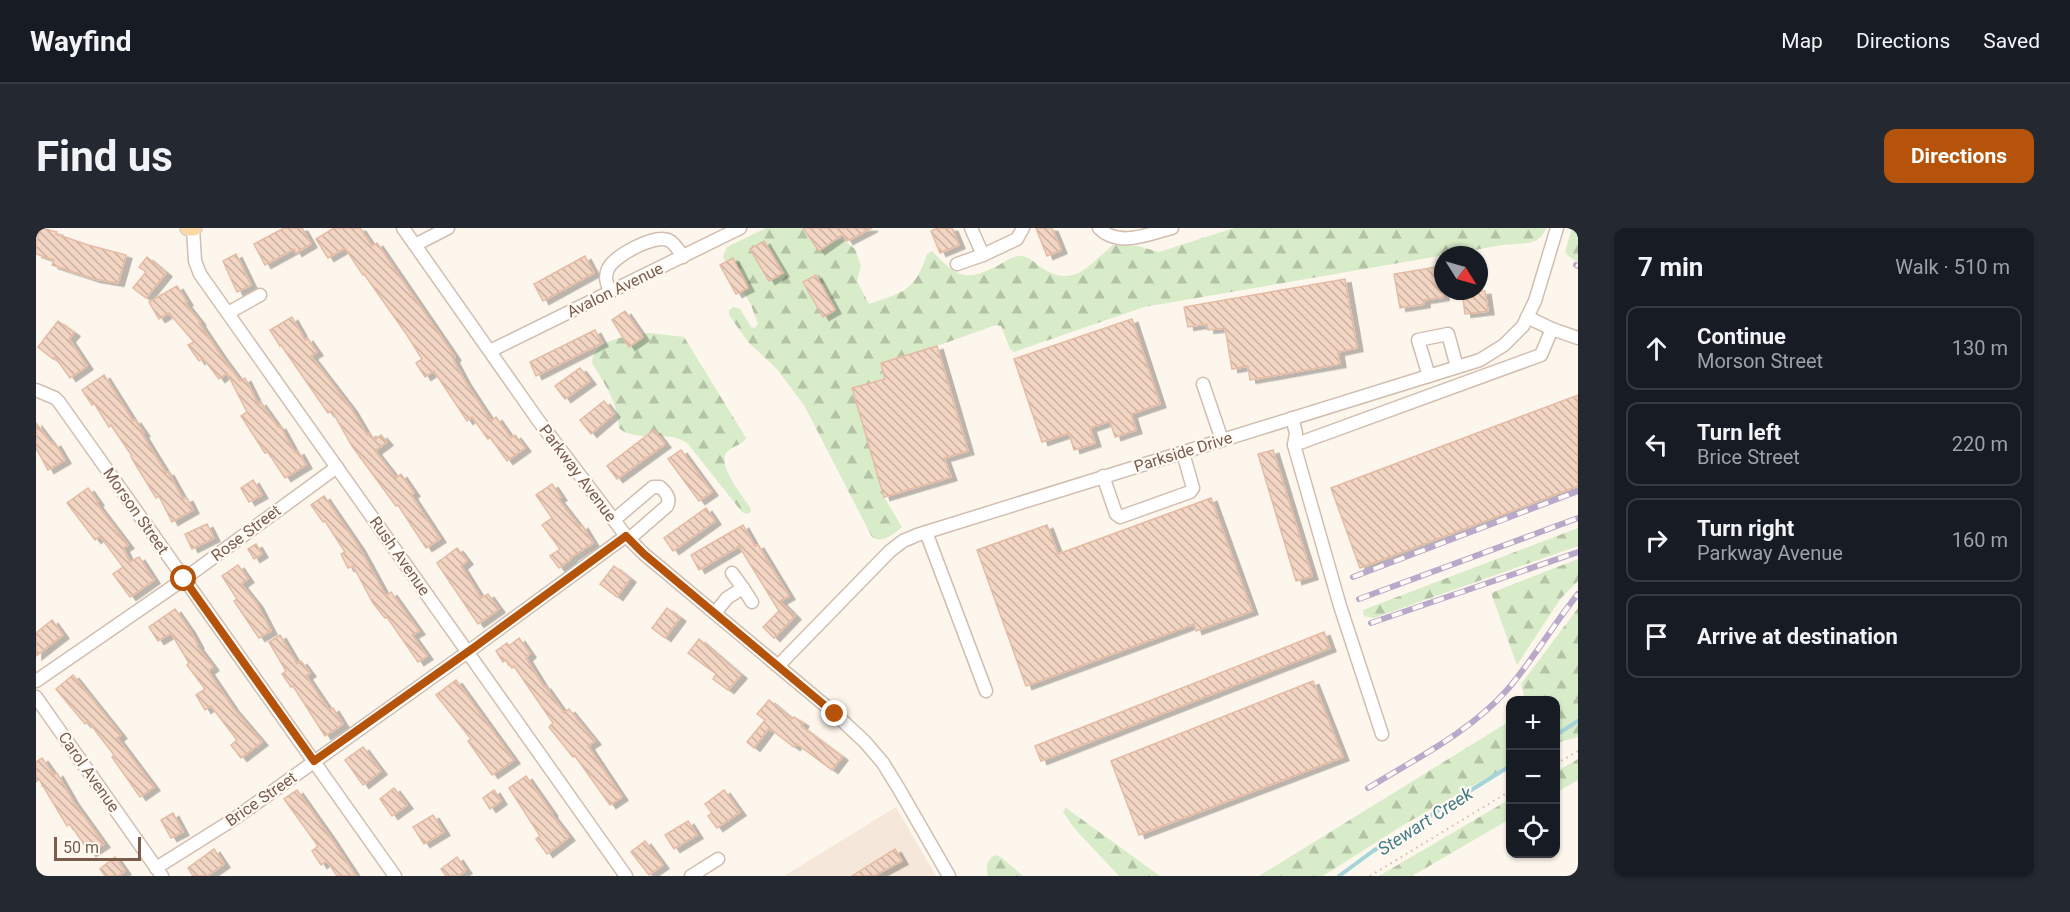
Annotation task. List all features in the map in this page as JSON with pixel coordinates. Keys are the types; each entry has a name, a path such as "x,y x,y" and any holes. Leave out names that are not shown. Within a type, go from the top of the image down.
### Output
{"main road":[{"path":"188,228 194,228"}],"street":[{"name":"Rush Avenue","path":"194,228 195,261 200,274 626,876"},
{"name":"Parkway Avenue","path":"403,228 538,420 627,537 865,742 883,763 944,874"},
{"path":"415,245 448,228"},
{"name":"Avalon Avenue","path":"490,351 740,228"},
{"path":"971,228 983,255"},
{"path":"957,264 1017,239 1023,228"},
{"path":"1099,228 1107,235 1119,239 1134,238 1172,228"},
{"name":"Parkside Drive","path":"778,666 890,551 903,542 926,532 1103,476 1480,360 1496,351 1517,333 1527,317 1535,301 1557,228"},
{"path":"610,292 606,279 610,266 626,253 642,245 660,238 667,239 673,242 683,257"},
{"path":"228,313 260,295"},
{"path":"1527,317 1552,330 1578,338"},
{"path":"1294,445 1541,355 1552,330"},
{"path":"1429,376 1418,340 1448,334 1457,367"},
{"path":"1203,384 1222,440"},
{"name":"Morson Street","path":"36,390 59,402 395,876"},
{"path":"1292,418 1296,433 1294,445 1340,606 1382,734"},
{"path":"1103,476 1116,514 1120,517 1190,492 1193,488 1183,453"},
{"name":"Rose Street","path":"36,681 184,579 337,467"},
{"name":"Brice Street","path":"159,872 627,537 667,506 669,502 666,493 660,487 654,487 614,520"},
{"path":"926,532 986,691"},
{"path":"732,573 752,602"},
{"path":"715,613 727,598 743,588"},
{"name":"Carol Avenue","path":"36,697 159,872"},
{"path":"691,876 718,860"}],"path":[{"path":"1560,762 1578,751"},
{"path":"1371,876 1506,793"}],"shaded area":[{"path":"896,807 936,876 784,876"}],"green space":[{"path":"766,228 801,228 823,243 842,239 855,249 861,266 857,281 869,304 900,293 913,283 927,254 932,251 948,267 962,274 969,275 987,271 1019,256 1028,258 1051,273 1061,276 1071,275 1088,267 1113,245 1138,246 1159,252 1234,228 1546,228 1539,238 1529,243 1488,248 1434,246 1434,257 1144,307 1014,352 1010,349 1001,326 996,325 881,363 885,379 852,389 884,497 902,527 888,537 880,539 872,537 804,405 776,368 748,342 729,315 729,310 734,307 740,309 751,327 755,328 758,324 751,305 723,257 727,247"},
{"path":"1572,228 1578,228 1578,262 1565,252"},
{"path":"650,333 684,337 746,438 727,452 725,464 751,512 747,514 742,512 688,444 671,437 626,433 619,428 613,402 592,363 594,354 606,343 615,339"},
{"path":"1578,528 1578,546 1374,618 1364,616 1363,610"},
{"path":"1578,559 1578,581 1561,598 1517,665 1491,593"},
{"path":"1578,608 1578,737 1560,742 1560,696 1524,696 1521,684"},
{"path":"1506,723 1506,767 1405,824 1323,876 1259,876"},
{"path":"1578,759 1578,780 1560,791 1560,770"},
{"path":"1506,801 1506,821 1412,876 1379,876"},
{"path":"1066,808 1160,876 1119,876 1074,828 1063,812"},
{"path":"995,855 1001,857 1023,876 988,876 987,864"}],"building":[{"path":"41,228 88,245 126,255 118,283 95,279 52,265 54,260 36,254 36,242"},
{"path":"284,228 302,228 311,244 296,253 294,249 265,265 254,244"},
{"path":"334,228 360,228 372,246 377,243 455,357 453,359 466,383 491,421 496,417 511,438 515,435 525,448 507,461 472,417 467,421 434,371 425,377 416,363 422,359 345,248 328,258 316,239"},
{"path":"803,228 872,228 847,241 843,234 819,251"},
{"path":"937,228 952,228 959,245 940,253 931,231"},
{"path":"1036,228 1052,228 1061,250 1047,256"},
{"path":"764,241 783,273 769,281 750,249"},
{"path":"236,254 251,285 237,292 223,261"},
{"path":"585,256 594,273 543,301 534,284"},
{"path":"147,257 166,273 146,298 133,288 146,272 139,267"},
{"path":"733,258 748,288 736,294 720,265"},
{"path":"1434,267 1434,298 1424,300 1424,304 1400,308 1394,274"},
{"path":"816,275 835,310 823,317 803,282"},
{"path":"1345,279 1357,348 1338,352 1340,364 1250,380 1248,366 1232,369 1225,328 1208,330 1207,324 1188,327 1184,307"},
{"path":"177,286 187,302 185,303 222,357 240,381 245,378 258,404 260,402 278,427 280,426 295,453 298,451 306,465 285,478 268,452 265,453 241,416 247,412 227,373 219,379 203,358 199,361 188,345 194,342 169,313 159,319 149,302"},
{"path":"1463,300 1486,300 1488,311 1465,314"},
{"path":"625,311 643,337 629,347 612,320"},
{"path":"292,317 305,340 307,338 317,352 311,356 351,408 367,435 370,433 374,440 381,435 387,442 375,451 396,478 401,474 414,493 411,495 440,539 426,548 398,505 396,506 352,446 332,411 328,413 270,330"},
{"path":"1132,319 1160,404 1131,414 1136,430 1115,437 1110,421 1090,428 1095,443 1074,450 1069,433 1042,442 1014,359"},
{"path":"58,321 74,333 69,339 87,366 70,378 55,357 53,359 38,347"},
{"path":"595,330 602,343 536,376 530,362"},
{"path":"937,346 968,451 944,458 951,477 884,497 852,388 885,379 881,363"},
{"path":"580,368 590,381 565,399 555,386"},
{"path":"104,375 133,421 135,420 144,433 142,434 183,499 187,498 193,510 172,522 159,496 156,498 111,425 109,427 94,403 92,405 82,390"},
{"path":"1578,395 1578,486 1360,568 1331,488"},
{"path":"604,401 614,414 591,434 580,420"},
{"path":"36,423 52,444 55,443 65,460 48,470 36,448"},
{"path":"654,430 665,444 617,479 607,466"},
{"path":"681,450 712,492 699,501 668,459"},
{"path":"1273,450 1312,576 1296,581 1258,454"},
{"path":"253,480 262,495 249,502 241,488"},
{"path":"552,484 561,497 558,499 580,527 582,525 593,543 559,568 550,556 560,549 542,525 552,518 536,495"},
{"path":"88,488 98,502 96,503 128,545 123,548 130,562 139,557 154,580 130,597 113,574 123,567 100,536 95,540 67,503"},
{"path":"324,496 359,547 386,596 391,592 419,631 412,635 427,656 418,662 387,617 385,618 373,603 353,566 348,568 341,554 345,552 325,521 323,522 311,505"},
{"path":"1211,498 1252,611 1196,631 1194,624 1026,686 977,550 1047,525 1058,554"},
{"path":"706,508 715,521 673,551 664,538"},
{"path":"207,524 214,538 192,549 185,534"},
{"path":"743,525 789,596 780,601 795,616 774,638 763,627 779,611 739,546 699,570 691,555"},
{"path":"256,544 262,554 254,559 248,549"},
{"path":"457,548 467,561 461,566 481,598 488,594 499,609 478,624 437,563"},
{"path":"238,565 248,579 241,584 257,604 271,631 259,638 234,601 237,599 222,576"},
{"path":"614,566 630,579 617,597 600,584"},
{"path":"667,608 680,618 665,638 652,628"},
{"path":"175,609 189,629 197,646 213,667 208,671 233,708 262,742 241,758 231,745 237,740 211,706 205,710 196,695 205,689 187,665 189,663 171,633 158,641 149,627"},
{"path":"52,620 63,635 36,656 36,633"},
{"path":"1324,632 1330,648 1041,761 1035,746"},
{"path":"280,635 297,664 301,661 310,673 306,676 329,710 333,708 343,724 325,736 293,686 291,687 282,674 286,671 269,642"},
{"path":"519,638 530,654 526,658 544,687 564,713 569,709 595,741 588,746 622,797 610,805 575,756 573,757 549,727 553,723 514,666 512,668 506,660 503,662 496,651 507,643 509,646"},
{"path":"699,639 741,675 728,690 713,679 716,674 688,653"},
{"path":"73,675 121,735 117,738 154,787 140,797 112,757 114,755 88,721 85,724 56,689"},
{"path":"456,680 514,760 492,775 468,741 471,739 436,695"},
{"path":"1313,681 1343,757 1139,835 1111,761"},
{"path":"769,700 792,719 794,717 803,723 801,726 842,757 832,770 797,744 794,747 769,728 754,748 747,742 765,720 757,714"},
{"path":"363,747 381,771 363,785 345,760"},
{"path":"42,758 54,775 57,773 73,801 104,844 90,853 70,824 67,826 39,779 36,782 36,762"},
{"path":"526,776 569,837 547,854 536,839 540,836 509,788"},
{"path":"394,788 407,805 392,816 380,799"},
{"path":"297,790 356,876 337,876 327,861 321,865 312,851 318,846 284,799"},
{"path":"494,790 501,801 490,809 483,798"},
{"path":"724,790 740,812 717,828 708,816 712,813 705,804"},
{"path":"173,813 183,832 171,838 161,820"},
{"path":"433,815 444,832 424,844 413,827"},
{"path":"688,821 697,835 674,849 665,835"},
{"path":"645,841 663,865 649,875 631,852"},
{"path":"214,849 224,864 207,876 193,876 188,868"},
{"path":"895,849 902,861 874,876 852,876"},
{"path":"115,857 125,871 118,876 105,876 100,869"},
{"path":"457,857 466,870 458,876 446,876 441,869"}],"waterway":[{"name":"Stewart Creek","path":"1560,732 1578,721"},
{"name":"Stewart Creek","path":"1339,876 1373,851 1506,768"}],"railway":[{"path":"1353,577 1578,491"},
{"path":"1359,599 1578,518"},
{"path":"1371,623 1578,552"},
{"path":"1368,788 1459,732 1492,705 1516,679 1578,594"}],"route":[{"path":"184,579 314,761 626,536 644,554 835,714"}]}
